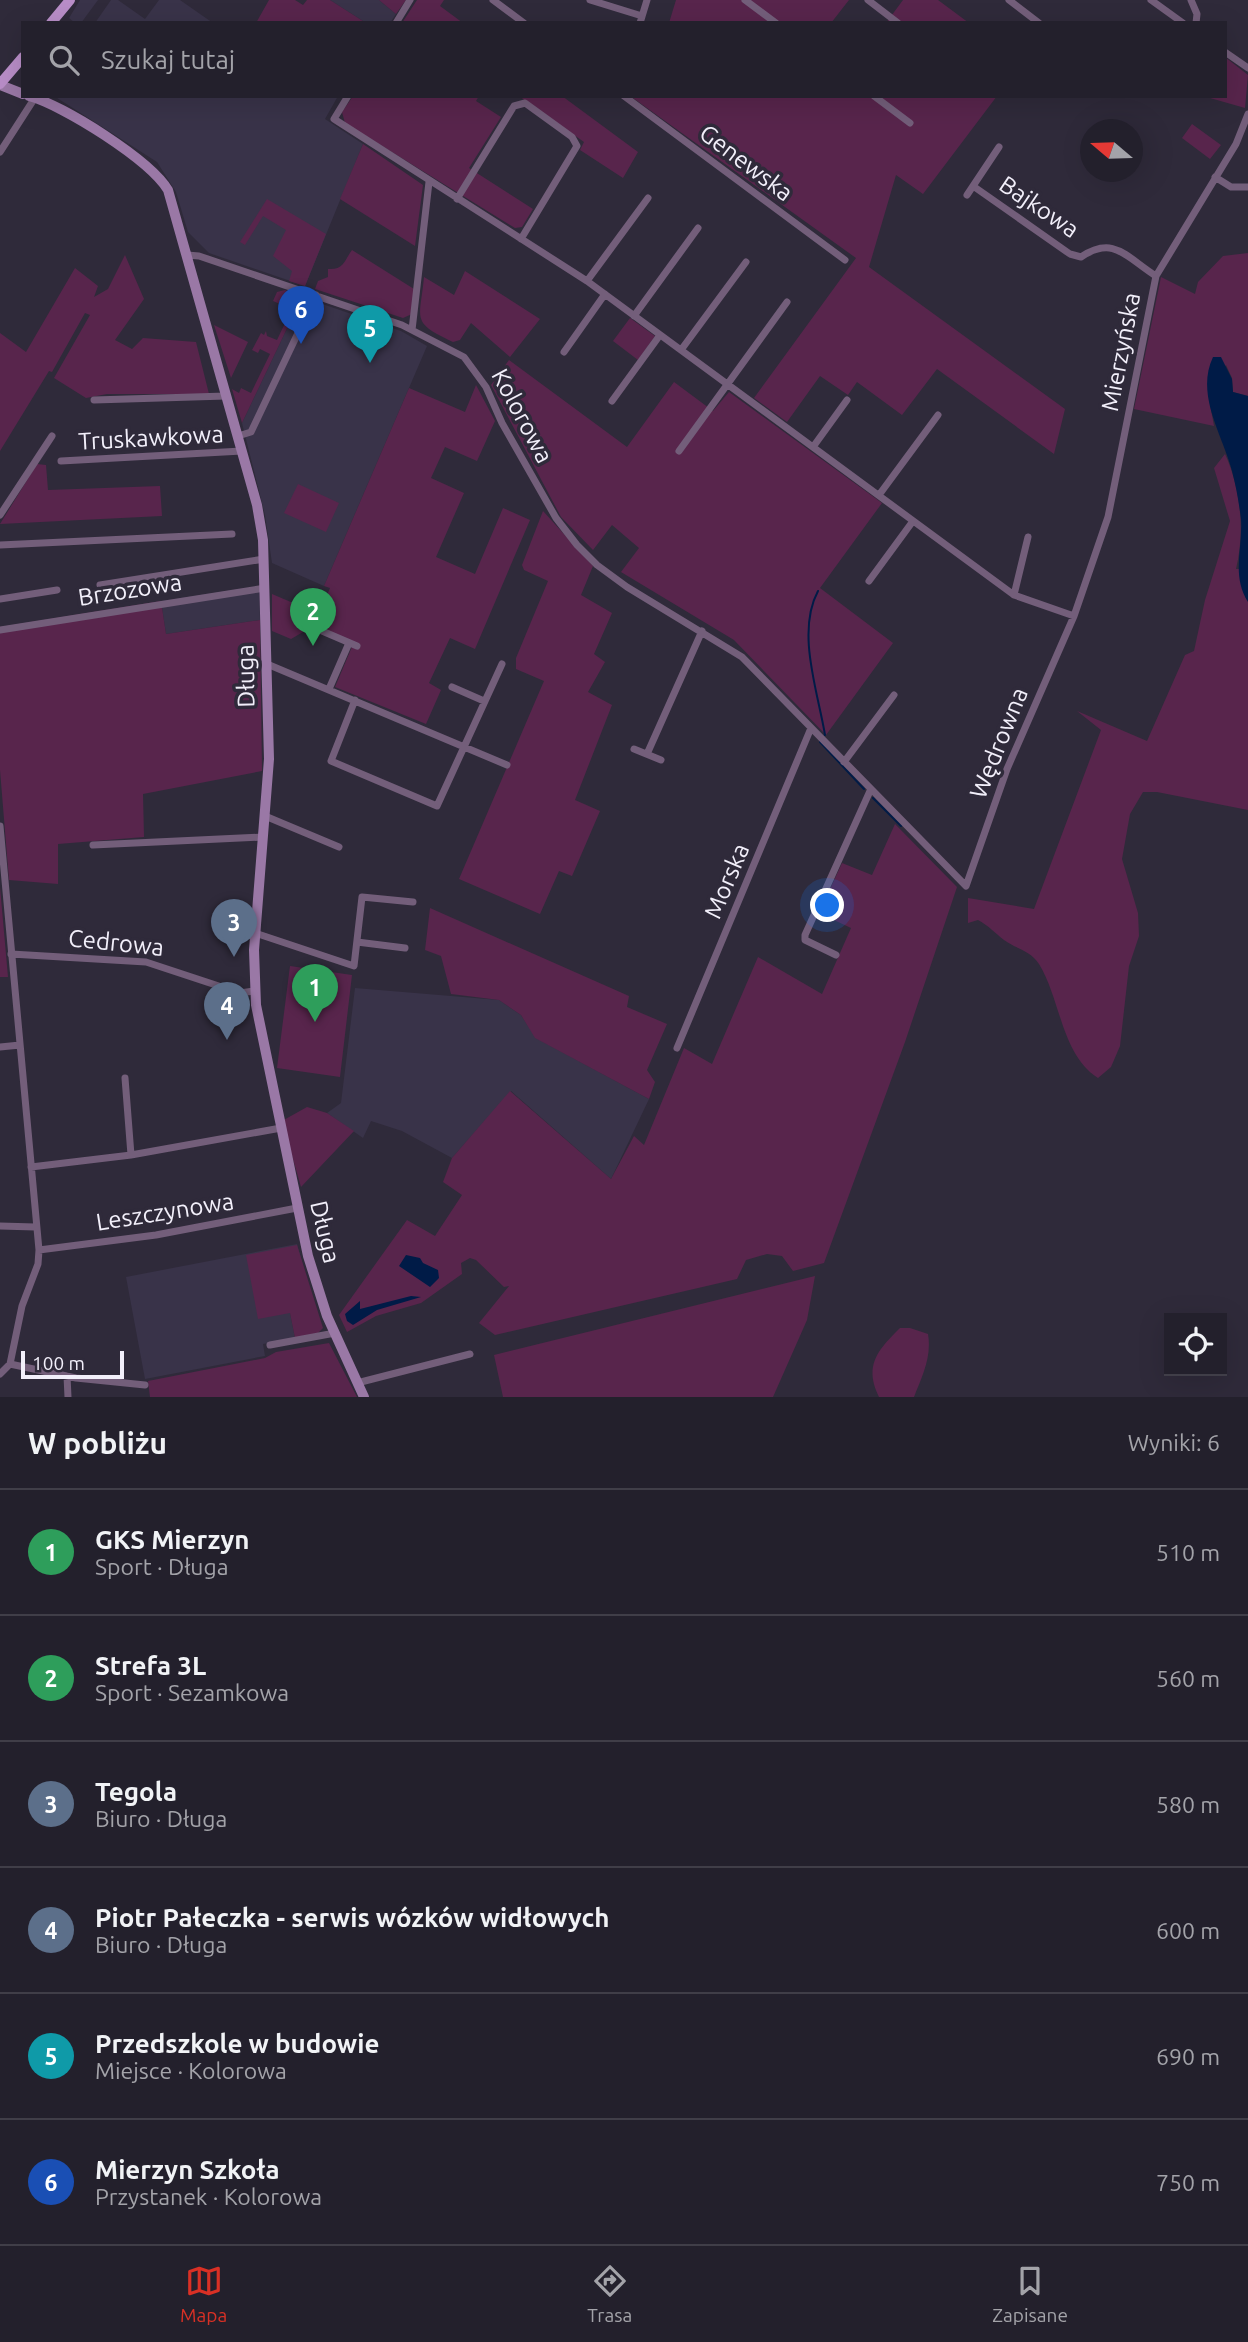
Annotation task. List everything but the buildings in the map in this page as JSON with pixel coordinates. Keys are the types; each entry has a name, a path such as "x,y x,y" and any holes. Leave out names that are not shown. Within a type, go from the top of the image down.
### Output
{"main road":[{"path":"56,21 69,0"},
{"path":"0,85 21,59"}],"street":[{"path":"397,21 410,0"},
{"path":"493,0 521,21"},
{"path":"590,0 641,19 647,0"},
{"path":"745,0 773,21"},
{"path":"868,0 895,21"},
{"path":"1009,0 1036,21"},
{"path":"1151,0 1180,21"},
{"path":"1191,0 1197,14 1196,21"},
{"path":"1227,53 1248,68"},
{"path":"0,85 21,93"},
{"path":"0,152 32,98"},
{"name":"Długa","path":"35,98 73,116 158,176 171,198 258,513 264,559 269,759 255,933 254,991 297,1208 314,1277 335,1333 364,1397"},
{"path":"347,98 334,120 587,281 1014,595 1074,615"},
{"name":"Genewska","path":"627,98 845,260"},
{"path":"877,98 910,123"},
{"path":"457,199 514,106 525,103 572,137 577,146 520,239"},
{"name":"Mierzyńska","path":"1074,615 1108,517 1156,276 1236,144 1248,114"},
{"name":"Bajkowa","path":"967,195 999,147"},
{"path":"1214,177 1231,187 1248,187"},
{"path":"412,330 429,182"},
{"name":"Bajkowa","path":"973,186 1070,254 1081,257 1097,246 1108,245 1156,276"},
{"path":"587,281 648,198"},
{"path":"634,316 698,228"},
{"name":"Kolorowa","path":"187,255 199,256 412,330 464,357 473,366 523,463 556,518 577,545 597,565 626,587 702,631 750,664 966,886"},
{"path":"681,350 746,262"},
{"path":"564,352 605,294"},
{"path":"238,436 251,432 316,295"},
{"path":"679,451 787,302"},
{"path":"612,401 660,335"},
{"name":"Truskawkowa","path":"94,400 226,396"},
{"path":"813,447 847,400"},
{"path":"878,495 938,415"},
{"name":"Truskawkowa","path":"0,515 52,436"},
{"name":"Truskawkowa","path":"61,461 242,452"},
{"path":"869,582 914,521"},
{"path":"0,545 232,534"},
{"path":"1014,595 1028,537"},
{"path":"100,584 264,559"},
{"name":"Brzozowa","path":"0,630 265,588"},
{"path":"0,599 57,590"},
{"name":"Wędrowna","path":"966,886 1007,769 1074,615"},
{"path":"312,618 309,625 357,646"},
{"path":"647,754 702,631"},
{"path":"329,689 349,643"},
{"path":"267,664 507,765"},
{"path":"355,699 331,756 334,764 437,806 502,664"},
{"path":"452,687 484,701"},
{"path":"844,762 894,695"},
{"name":"Morska","path":"677,1048 811,728"},
{"path":"635,749 661,760"},
{"path":"836,955 810,946 805,935 870,790"},
{"path":"265,816 339,847"},
{"path":"0,826 39,1250 38,1264 22,1306 10,1364 0,1374"},
{"path":"93,845 264,837"},
{"path":"255,933 354,966 362,897 413,902"},
{"path":"357,942 405,948"},
{"name":"Cedrowa","path":"11,954 146,962 240,993 254,991"},
{"path":"0,1046 20,1045"},
{"path":"125,1078 131,1155"},
{"path":"31,1167 131,1155 281,1128"},
{"name":"Leszczynowa","path":"39,1250 156,1235 297,1208"},
{"path":"0,1226 35,1227"},
{"path":"270,1345 335,1333"},
{"path":"357,1383 470,1354"},
{"path":"10,1364 67,1376 145,1385"},
{"path":"67,1376 68,1397"}],"shaded area":[{"path":"80,0 98,0 82,21 73,21 69,18"},
{"path":"111,0 118,0 145,19 159,0 180,0 210,21 96,21"},
{"path":"269,0 295,0 303,5 307,0 330,0 363,21 257,21"},
{"path":"330,0 379,0 396,14 391,21 363,21"},
{"path":"379,0 406,0 396,14"},
{"path":"417,0 444,0 440,6 460,21 403,21"},
{"path":"676,0 849,0 833,21 670,21"},
{"path":"903,0 938,0 966,21 887,21"},
{"path":"1227,59 1248,75 1245,108 1210,98 1227,98"},
{"path":"57,98 337,98 325,119 363,144 305,286 209,253 188,232 176,192 157,162"},
{"path":"352,98 478,98 476,101 501,117 469,168 533,209 522,227 515,228 345,123 342,112"},
{"path":"522,98 565,98 638,152 623,178 580,150 584,142"},
{"path":"633,98 995,98 923,194 896,175 869,267 1065,409 1054,454 937,369 902,415 857,382 848,395 820,376 787,422 754,398 856,258"},
{"path":"1192,124 1221,145 1210,159 1182,138"},
{"path":"363,144 423,185 415,246 340,199"},
{"path":"267,199 326,234 305,286 289,281 292,271 273,256 286,230 263,216 245,245 240,242"},
{"path":"352,250 414,289 412,314 403,318 315,289 318,281 328,277 328,269 341,266"},
{"path":"1248,253 1248,396 1233,392 1232,378 1226,365 1208,394 1214,426 1134,409 1161,277 1195,294 1198,282 1223,256"},
{"path":"125,255 144,299 115,340 132,349 143,338 196,342 209,394 107,394 86,398 54,378 90,315 85,313 52,372 49,371 0,451 0,333 26,352 75,268 98,286 94,297 108,289"},
{"path":"465,271 540,319 510,357 471,323 460,340 453,342 424,324 420,311 424,277 454,295"},
{"path":"285,290 302,297 242,423 232,389 239,393 241,388 251,393 270,354 260,349 258,353 252,350 261,333 264,335 266,331 267,336 277,340 295,302 286,297 280,304 273,301 277,292"},
{"path":"302,297 401,331 427,346 324,586 272,563 265,515 242,423"},
{"path":"630,318 655,336 638,360 613,341"},
{"path":"214,325 248,342 231,378"},
{"path":"509,360 627,447 674,382 713,411 729,392 882,503 820,588 893,643 826,735 734,640 621,572 639,548 612,525 593,550 561,517 491,385"},
{"path":"476,385 495,421 477,461 445,447 431,478 464,493 436,557 475,574 503,508 530,520 475,649 450,638 429,683 441,690 426,724 335,687 354,642 315,625 330,588 324,586 409,388 465,412"},
{"path":"1225,454 1235,482 1240,511 1236,569 1248,569 1248,810 1157,792 1143,792 1130,814 1122,859 1138,913 1139,936 1129,966 1120,1046 1111,1067 1098,1078 1076,1055 1039,964 978,920 968,923 968,898 1034,909 1101,730 1077,711 1147,741 1185,655 1194,651 1205,600 1230,521 1214,468"},
{"path":"37,464 46,465 48,490 160,486 162,516 0,524"},
{"path":"298,484 339,503 326,532 284,513"},
{"path":"543,511 593,566 581,595 612,613 594,654 605,662 588,692 612,705 575,800 600,811 572,876 559,871 540,914 459,879 544,681 516,669 516,658 548,581 524,570 522,565"},
{"path":"259,586 260,620 166,634 161,601"},
{"path":"272,594 312,611 303,632 291,639 272,631"},
{"path":"161,601 166,634 260,620 262,771 143,794 144,837 58,844 58,884 9,880 0,770 0,627"},
{"path":"895,824 957,887 905,1042 824,1263 793,1271 782,1256 767,1254 746,1260 737,1279 495,1335 479,1323 509,1286 504,1287 476,1260 470,1258 461,1263 462,1274 421,1303 376,1316 347,1332 339,1315 407,1220 435,1236 462,1195 443,1182 452,1158 510,1091 611,1179 634,1136 644,1145 684,1048 712,1064 758,957 822,994 851,928 819,913 842,863 872,875"},
{"path":"0,887 8,977 0,977"},
{"path":"430,908 629,996 627,1007 667,1024 647,1070 655,1082 649,1099 535,1038 521,1015 499,1000 451,994 441,956 425,950"},
{"path":"290,966 352,975 340,1077 277,1068"},
{"path":"355,988 499,1000 521,1015 536,1038 649,1099 611,1179 511,1091 452,1158 402,1131 371,1121 363,1138 327,1113 341,1103"},
{"path":"307,1107 327,1113 354,1131 301,1187 282,1121"},
{"path":"297,1244 314,1304 311,1310 290,1313 295,1338 263,1344 265,1356 145,1379 126,1277"},
{"path":"297,1245 323,1328 318,1333 295,1338 290,1313 258,1319 246,1255"},
{"path":"815,1276 807,1320 773,1397 503,1397 494,1355"},
{"path":"900,1328 928,1334 926,1367 914,1397 879,1397 874,1386 873,1367 880,1351"},
{"path":"329,1343 357,1397 150,1397 148,1381"}],"water":[{"path":"1213,357 1221,357 1232,379 1233,392 1248,396 1248,602 1240,582 1241,519 1236,489 1209,401 1208,371"},
{"path":"406,1255 420,1258 423,1263 438,1270 439,1278 430,1287 399,1266"},
{"path":"411,1296 421,1297 377,1310 353,1325 347,1321 345,1314 360,1301 360,1309"}],"waterway":[{"path":"818,591 812,607 809,643 825,735"},
{"path":"820,742 864,789"},
{"path":"873,798 901,826"}],"place":[{"name":"Mierzyn Szkoła","path":"301,344"},
{"name":"Przedszkole w budowie","path":"370,363"},
{"name":"Strefa 3L","path":"313,646"},
{"name":"Tegola","path":"234,957"},
{"name":"GKS Mierzyn","path":"315,1022"},
{"name":"Piotr Pałeczka - serwis wózków widłowych","path":"227,1040"}]}
